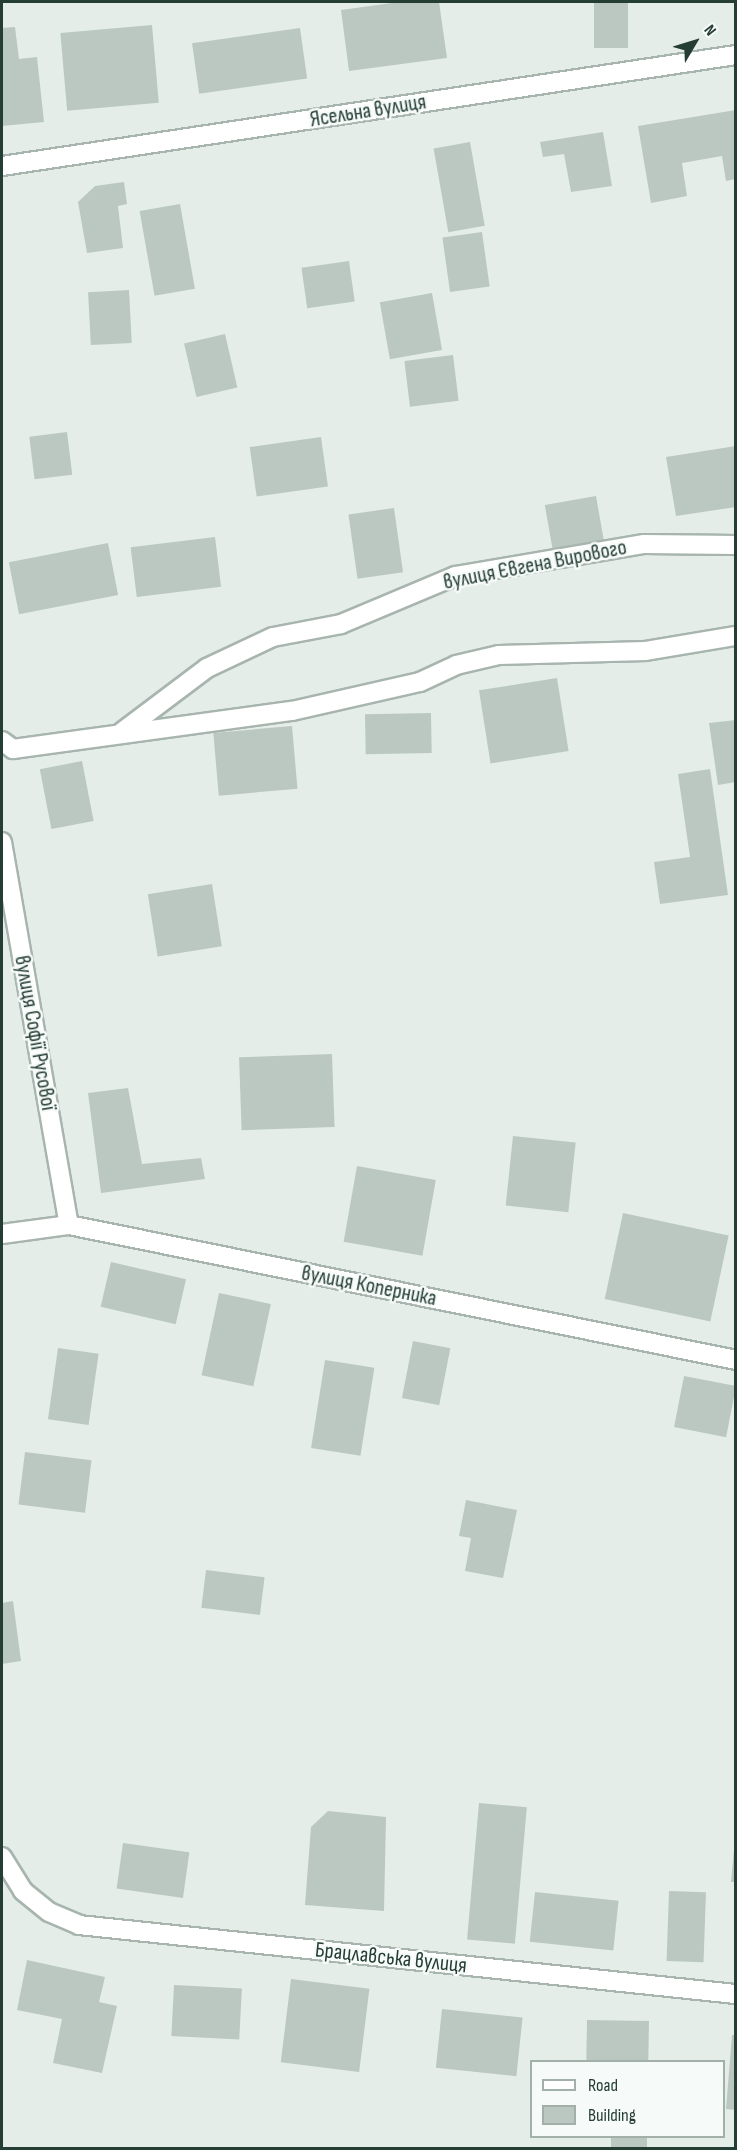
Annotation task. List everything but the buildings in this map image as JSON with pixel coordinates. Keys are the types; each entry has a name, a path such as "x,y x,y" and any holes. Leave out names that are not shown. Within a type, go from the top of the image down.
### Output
{"street":[{"name":"Ясельна вулиця","path":"2,166 735,55"},
{"name":"вулиця Євгена Вирового","path":"119,734 207,668 273,637 341,624 455,576 644,544 735,545"},
{"name":"вулиця Євгена Вирового","path":"2,741 13,748 292,711 420,682 456,665 499,655 646,651 735,636"},
{"name":"вулиця Софії Русової","path":"2,842 69,1225"},
{"name":"вулиця Коперника","path":"2,1234 69,1225 735,1360"},
{"name":"Брацлавська вулиця","path":"2,1857 23,1891 48,1912 79,1925 735,1994"}]}
